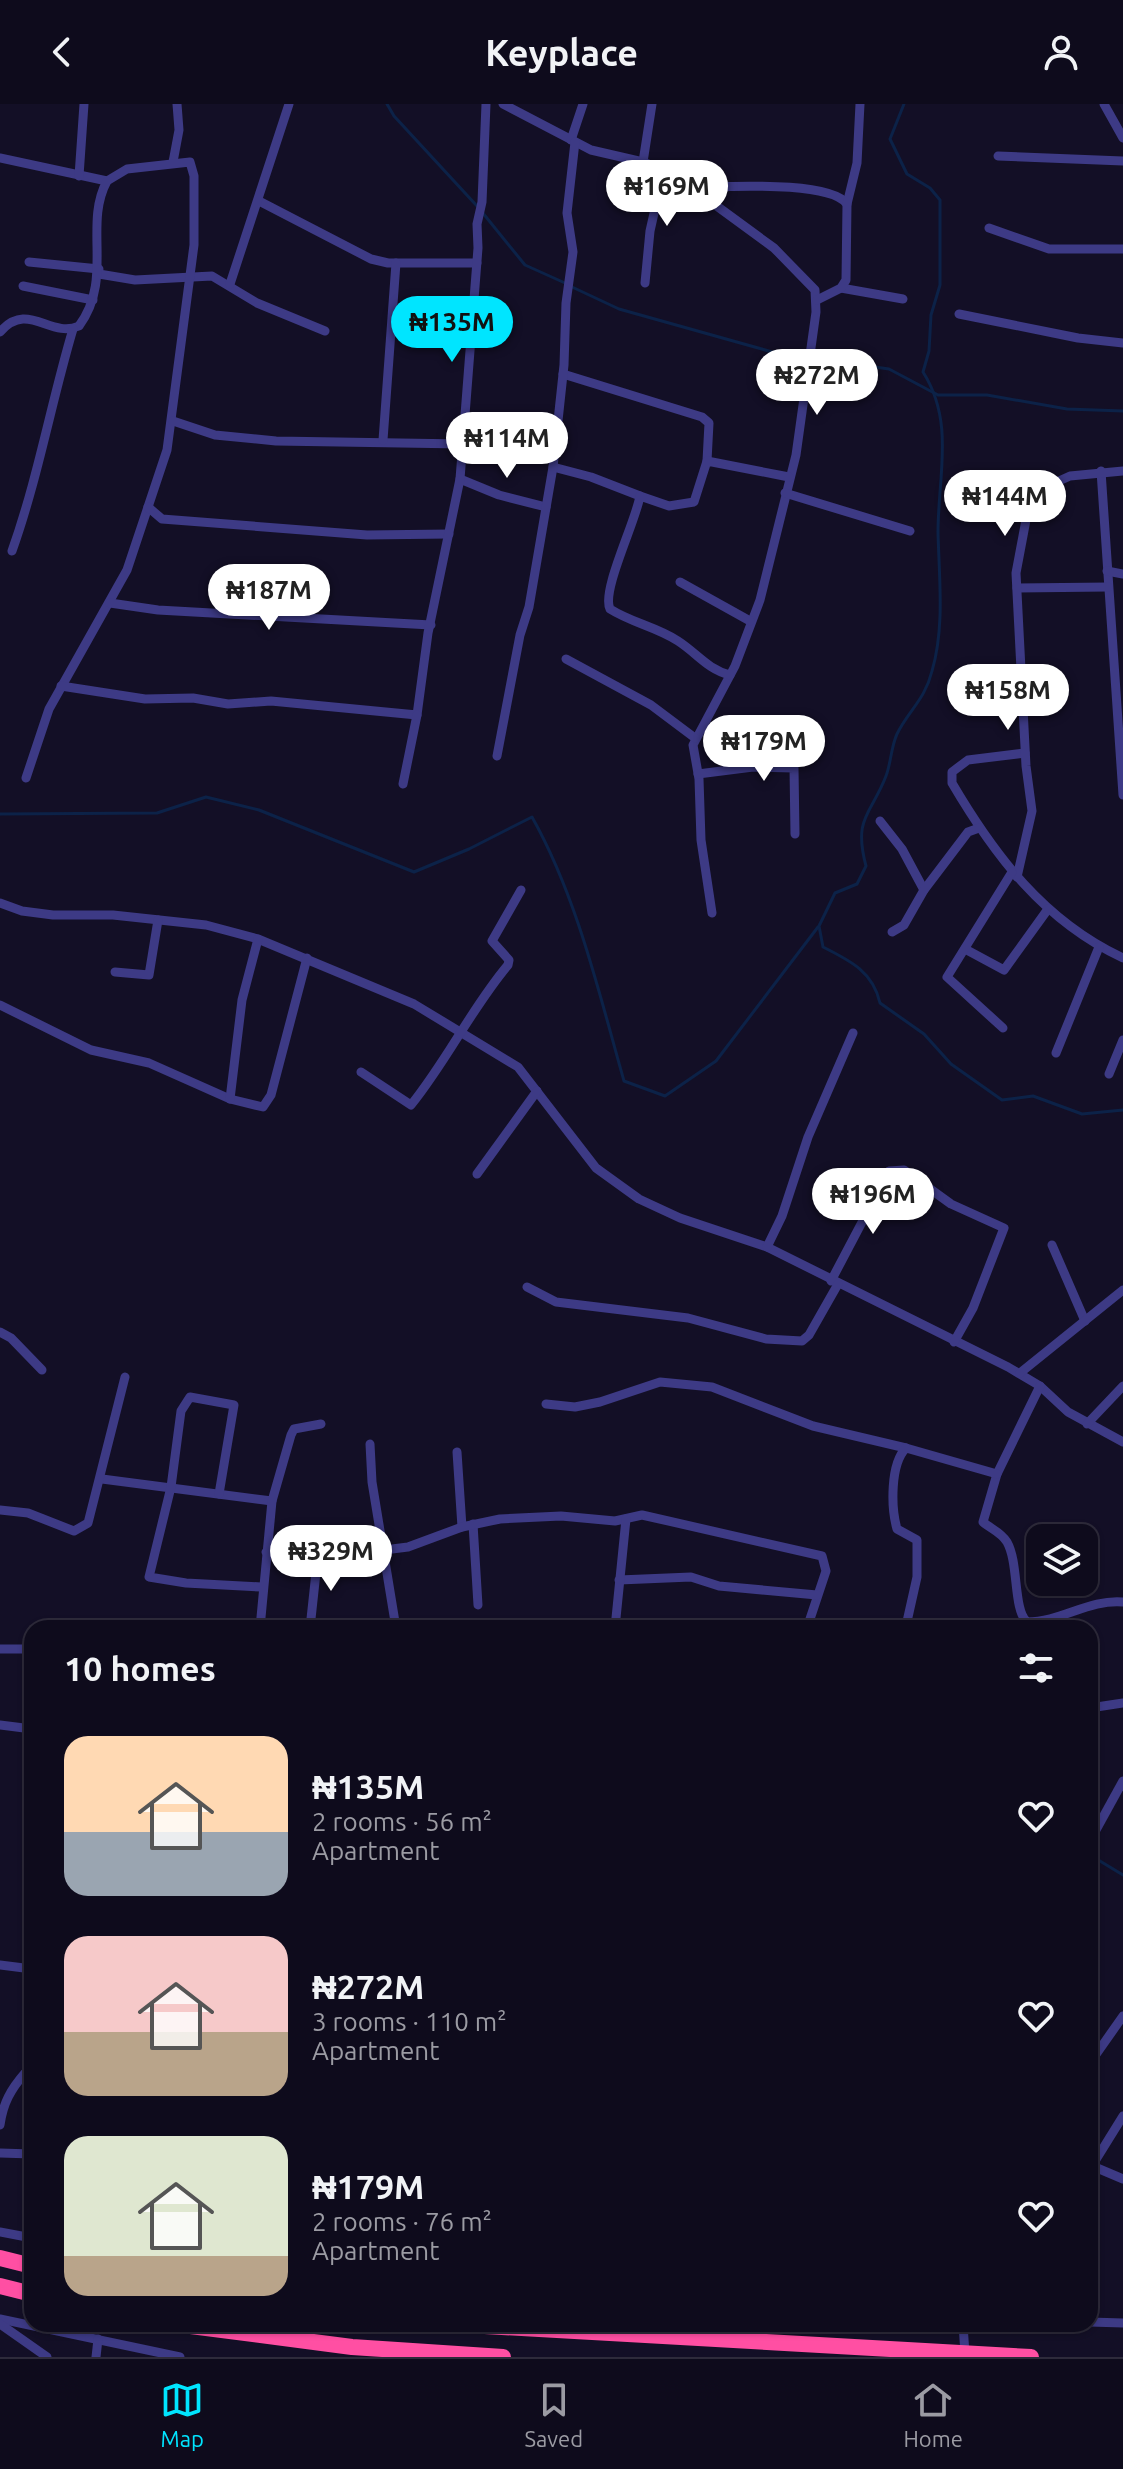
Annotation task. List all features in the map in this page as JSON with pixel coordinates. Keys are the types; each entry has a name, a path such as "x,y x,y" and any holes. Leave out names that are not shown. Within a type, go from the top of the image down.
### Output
{"highway":[{"path":"0,2258 24,2264"},
{"path":"0,2286 24,2292"},
{"path":"237,2332 352,2347 503,2357"},
{"path":"587,2332 1031,2357"}],"street":[{"path":"79,176 84,104"},
{"path":"173,162 179,130 177,104"},
{"path":"230,284 259,201 280,122 289,104"},
{"path":"403,784 460,479 469,334 477,263 477,224 482,202 486,104"},
{"path":"503,104 573,141 605,154 664,169 693,187 774,248 808,279 817,300 796,455 760,600 730,675 695,738 693,754 698,774 701,840 712,913"},
{"path":"497,756 553,467 573,252 567,213 573,141 583,104"},
{"path":"643,162 652,104"},
{"path":"841,288 847,273 847,204 857,163 860,104"},
{"path":"1104,104 1123,138"},
{"path":"998,156 1123,161"},
{"path":"0,158 107,181"},
{"path":"12,551 33,488 46,423 73,329 85,318 93,300 99,271 98,207 107,181 127,169 186,161 194,167 190,275 173,421 127,570 61,686 26,778"},
{"path":"645,283 650,231 664,169"},
{"path":"693,187 772,186 836,195 847,204"},
{"path":"259,201 371,259 396,263 477,263"},
{"path":"989,228 1049,249 1123,249"},
{"path":"29,262 99,271 135,280 212,276 230,284 249,299 325,331"},
{"path":"383,440 396,263"},
{"path":"23,286 93,300"},
{"path":"817,300 841,288 903,299"},
{"path":"959,314 1078,338 1123,343"},
{"path":"2,326 23,318 73,329"},
{"path":"553,467 591,477 669,506 694,502 707,461 709,423 702,417 563,374"},
{"path":"173,421 215,435 306,442 371,444 383,440 463,444"},
{"path":"707,461 789,477"},
{"path":"1101,471 1123,795"},
{"path":"1003,1028 948,982 947,972 965,949 991,901 1014,874 1032,811 1025,753 1016,563 1033,496 1070,476 1123,471"},
{"path":"460,479 499,495 546,507"},
{"path":"785,493 910,531"},
{"path":"640,496 607,604 629,621 679,642 708,667 730,675"},
{"path":"148,507 162,519 367,535 449,534"},
{"path":"1107,571 1123,574"},
{"path":"680,582 750,621"},
{"path":"1017,588 1086,590 1108,587"},
{"path":"110,603 158,610 431,625"},
{"path":"566,659 651,705 695,738"},
{"path":"61,686 145,699 193,698 228,704 271,701 417,715"},
{"path":"1025,753 968,760 952,772 952,783 979,828 1014,874 1048,909 1099,947 1123,958"},
{"path":"698,774 753,767 794,768 795,834"},
{"path":"880,821 902,849 924,890"},
{"path":"892,932 904,925 924,890 968,832 979,828"},
{"path":"361,1072 411,1105 445,1064 486,992 508,965 509,960 492,941 521,890"},
{"path":"0,903 22,911 53,915 206,925 258,939 414,1004 490,1053 509,1060 608,1179 680,1218 767,1247 1020,1373 1087,1424 1123,1442"},
{"path":"965,949 1004,970 1048,909"},
{"path":"115,972 149,975 158,920"},
{"path":"230,1099 242,1000 258,939"},
{"path":"1056,1053 1099,947"},
{"path":"0,1005 91,1050 149,1063 254,1107 268,1103 307,958"},
{"path":"767,1247 782,1216 808,1137 853,1033"},
{"path":"1109,1074 1123,1040"},
{"path":"477,1174 537,1091"},
{"path":"527,1287 556,1302 688,1318 766,1339 802,1341 809,1335 889,1171 904,1170 951,1204 1004,1228 973,1308 954,1342"},
{"path":"1052,1245 1085,1321"},
{"path":"1020,1373 1123,1290"},
{"path":"0,1332 11,1338 42,1370"},
{"path":"0,1510 28,1513 62,1528 82,1530 88,1523 102,1479 112,1422 125,1377"},
{"path":"546,1404 575,1407 660,1382 712,1387 813,1426 997,1474"},
{"path":"1025,1620 1020,1614 1017,1575 1010,1549 999,1533 983,1522 997,1474 1040,1386"},
{"path":"1087,1424 1123,1386"},
{"path":"219,1494 234,1405 190,1397 181,1411 171,1487 149,1577 261,1587"},
{"path":"260,1620 261,1587 272,1501 294,1429 321,1424"},
{"path":"370,1444 395,1620"},
{"path":"906,1448 900,1454 890,1506 897,1529 917,1540 917,1577 907,1620"},
{"path":"457,1452 462,1527"},
{"path":"102,1479 272,1501"},
{"path":"266,1552 318,1554 383,1551 420,1544 473,1524 541,1516 607,1521 652,1516 822,1556 826,1571 809,1620"},
{"path":"616,1618 626,1519"},
{"path":"473,1524 478,1605"},
{"path":"311,1620 318,1554"},
{"path":"619,1580 691,1577 719,1586 817,1595"},
{"path":"1041,1620 1061,1617 1106,1602 1123,1602"},
{"path":"0,1649 24,1649"},
{"path":"1098,1707 1123,1703"},
{"path":"0,1725 24,1728"},
{"path":"1098,1826 1123,1781"},
{"path":"0,1965 24,1968"},
{"path":"1098,2052 1122,2019"},
{"path":"0,2125 2,2107 13,2086 24,2074"},
{"path":"1098,2154 1123,2116"},
{"path":"0,2153 24,2154"},
{"path":"1098,2168 1123,2179"},
{"path":"0,2232 24,2236"},
{"path":"0,2322 24,2326"},
{"path":"0,2322 43,2356"},
{"path":"1098,2322 1123,2323"},
{"path":"58,2332 180,2357"},
{"path":"964,2332 965,2354"},
{"path":"96,2357 98,2339"}],"waterway":[{"path":"387,104 394,116 477,206"},
{"path":"904,104 890,139 907,174 930,188 940,200 940,285 931,315 929,351 923,372 933,391 942,430 938,532 939,637 929,681 897,734 886,776 863,826 866,866 857,884 835,893 819,926 823,947 859,969 872,983 880,1003 924,1034 951,1064 1002,1100 1033,1096 1082,1114 1123,1110"},
{"path":"482,212 525,265 565,283"},
{"path":"572,287 619,309 776,353 889,369 938,395 987,395 1067,409 1123,411"},
{"path":"0,814 157,813 206,797 259,810 414,872 532,817 574,912 624,1081 665,1096 716,1061 818,927"},
{"path":"1098,1860 1123,1875"}]}
